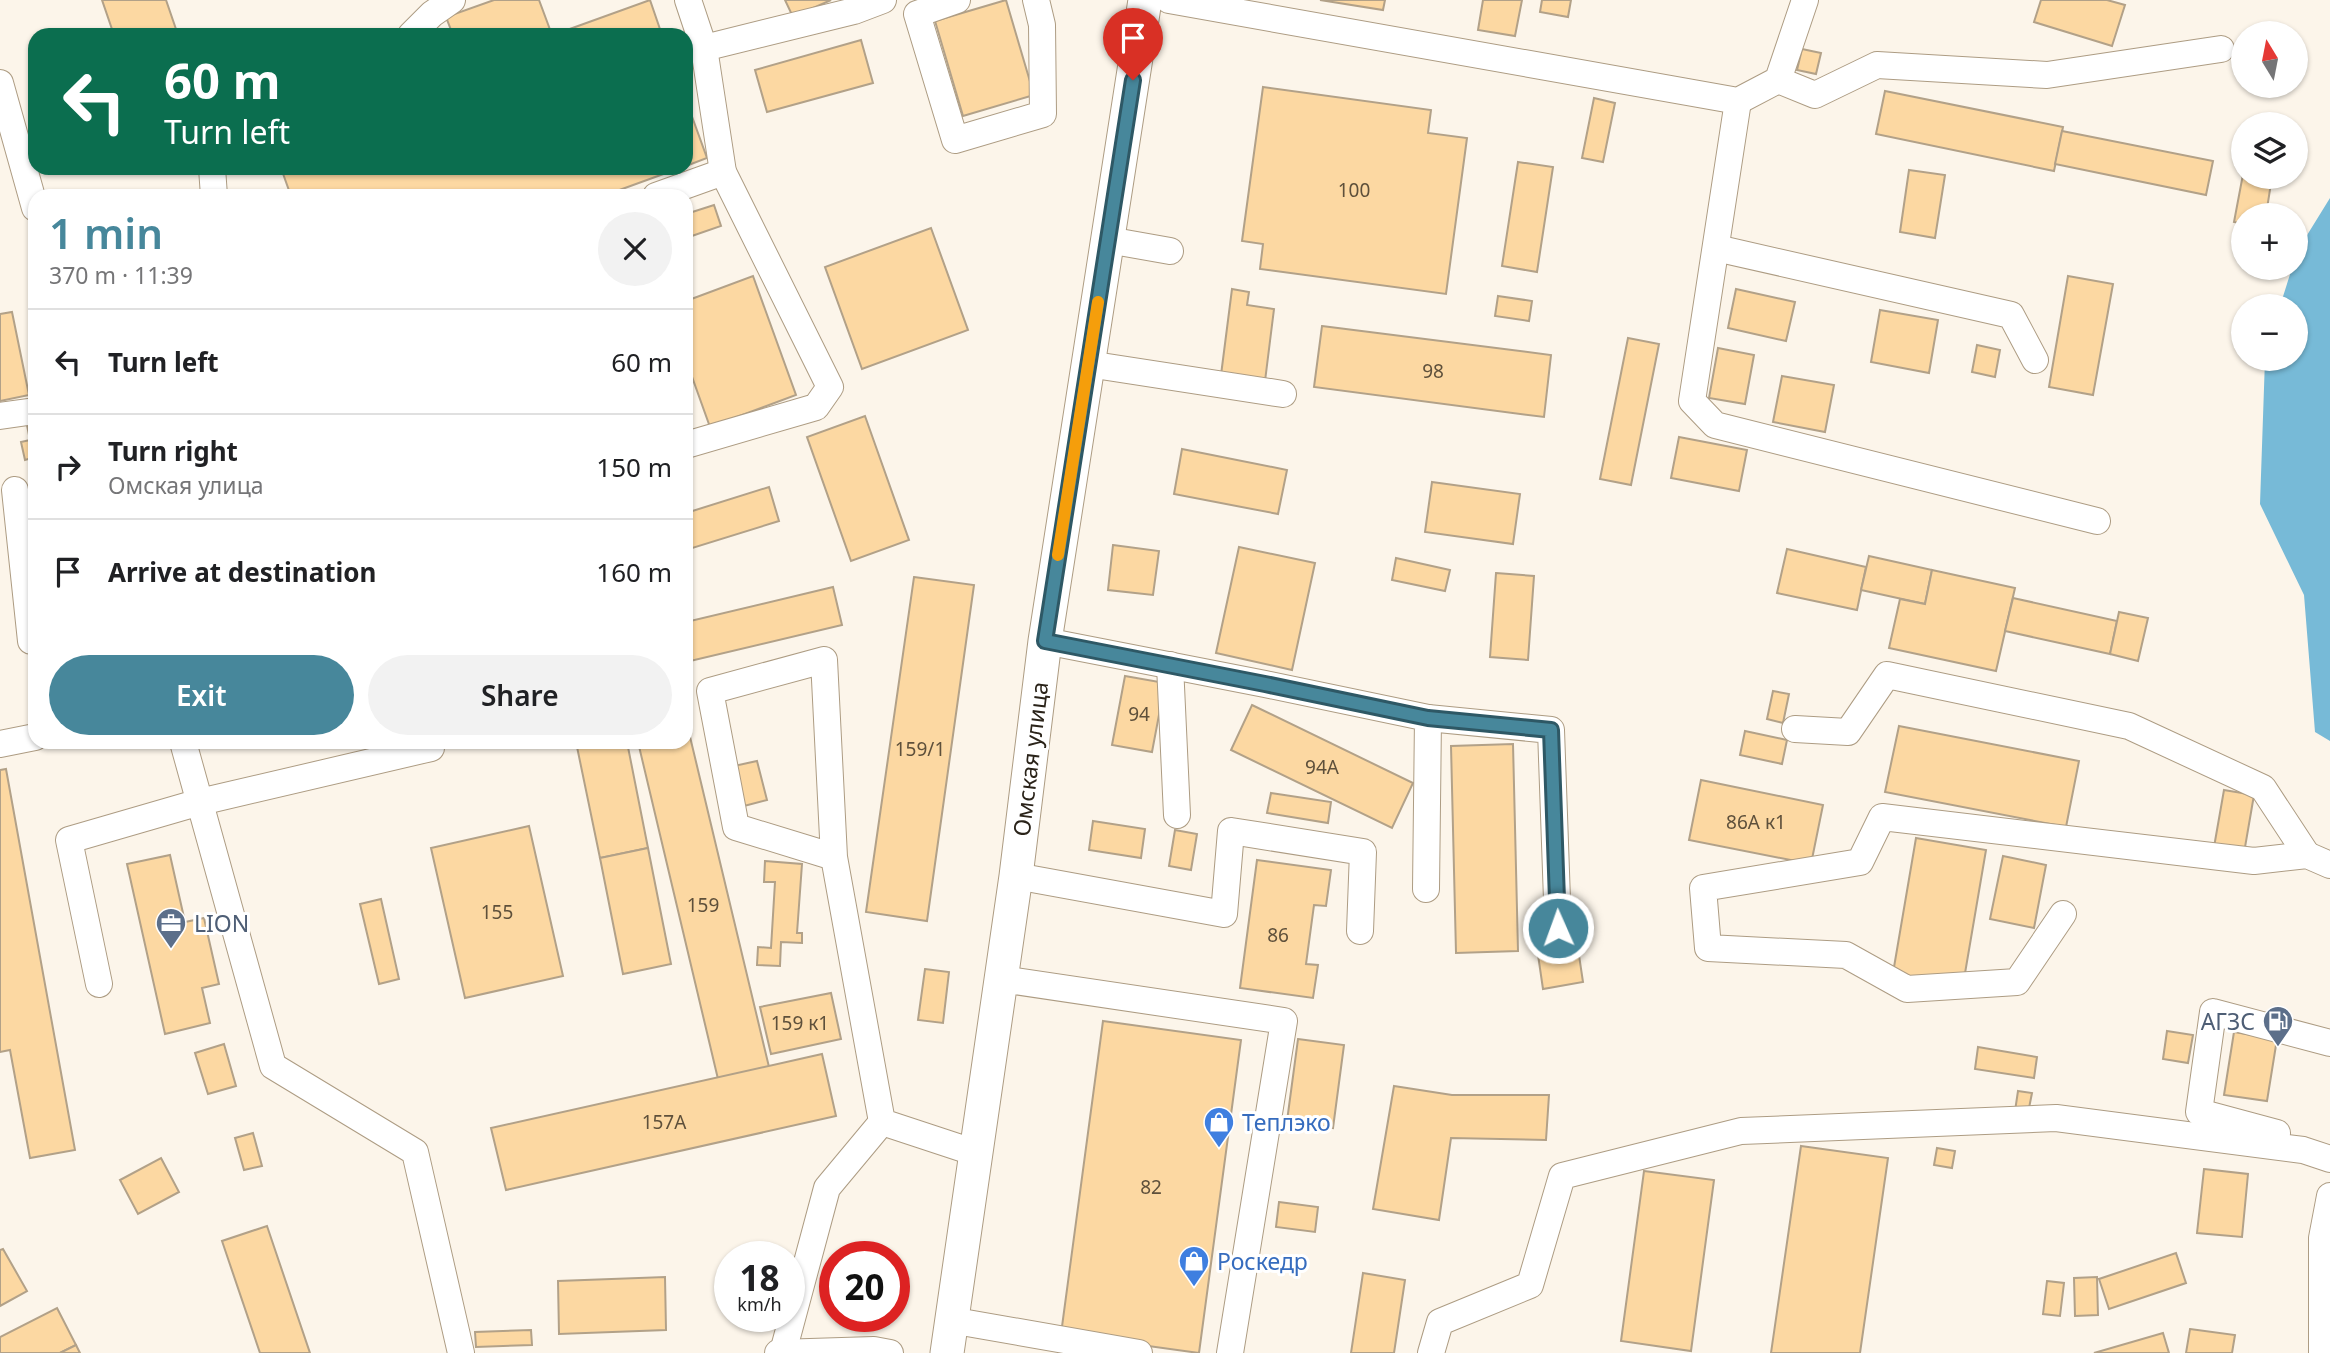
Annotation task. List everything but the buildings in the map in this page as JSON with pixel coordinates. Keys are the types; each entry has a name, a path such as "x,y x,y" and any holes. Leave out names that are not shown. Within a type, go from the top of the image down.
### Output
{"main road":[{"name":"Омская улица","path":"947,1353 1016,876 1045,641 1145,0"}],"street":[{"path":"418,28 452,0"},
{"path":"688,0 704,48 723,172 830,387 816,407 693,443"},
{"path":"704,48 854,11 883,0"},
{"path":"957,0 917,14 956,140 1043,114 1042,25 1036,0"},
{"path":"1169,0 1280,10 1738,101 1778,80 1805,0"},
{"path":"1778,80 1815,95 1877,65 2047,75 2221,49"},
{"path":"0,83 30,189"},
{"path":"1738,101 1692,401 1715,425 2097,521"},
{"path":"676,189 723,172"},
{"path":"1108,240 1170,251"},
{"path":"1716,248 2011,315 2035,360"},
{"path":"1088,364 1283,394"},
{"path":"0,416 28,412"},
{"path":"15,490 28,613"},
{"path":"1045,641 1428,718 1551,730 1558,928"},
{"path":"834,857 736,827 710,691 824,660 834,857 882,1122"},
{"path":"1170,665 1177,815"},
{"path":"1795,729 1848,732 1887,675 2129,726 2263,788 2318,860"},
{"path":"1426,889 1428,718"},
{"path":"0,744 28,738"},
{"path":"185,749 273,1066 415,1152 461,1353"},
{"path":"99,984 69,840 200,803 427,749"},
{"path":"2063,914 2017,982 1907,989 1846,955 1708,948 1703,888 1860,862 1882,817 2254,861 2318,860"},
{"path":"1016,876 1224,914 1231,831 1363,852 1360,931"},
{"path":"1001,979 1284,1021 1230,1353"},
{"path":"2330,1043 2213,1012 2199,1112 2330,1148"},
{"path":"1432,1353 1440,1322 1530,1285 1562,1176 1741,1131 2056,1118 2303,1150 2330,1158"},
{"path":"882,1122 976,1153"},
{"path":"882,1122 827,1188 781,1352 890,1353"},
{"path":"2322,1353 2322,1238 2330,1196"},
{"path":"950,1320 1139,1353"}],"water":[{"path":"2330,198 2330,741 2315,732 2304,595 2260,504 2265,371 2308,371 2308,294 2284,294 2288,280 2308,280 2308,234"}],"slow traffic":[{"path":"1058,555 1098,302"}],"place":[{"name":"LION","path":"171,950"},
{"name":"АГЗС","path":"2278,1048"},
{"name":"Теплэко","path":"1219,1149"},
{"name":"Роскедр","path":"1194,1288"}],"route":[{"path":"1133,80 1045,641 1428,718 1551,730 1558,928"}]}
